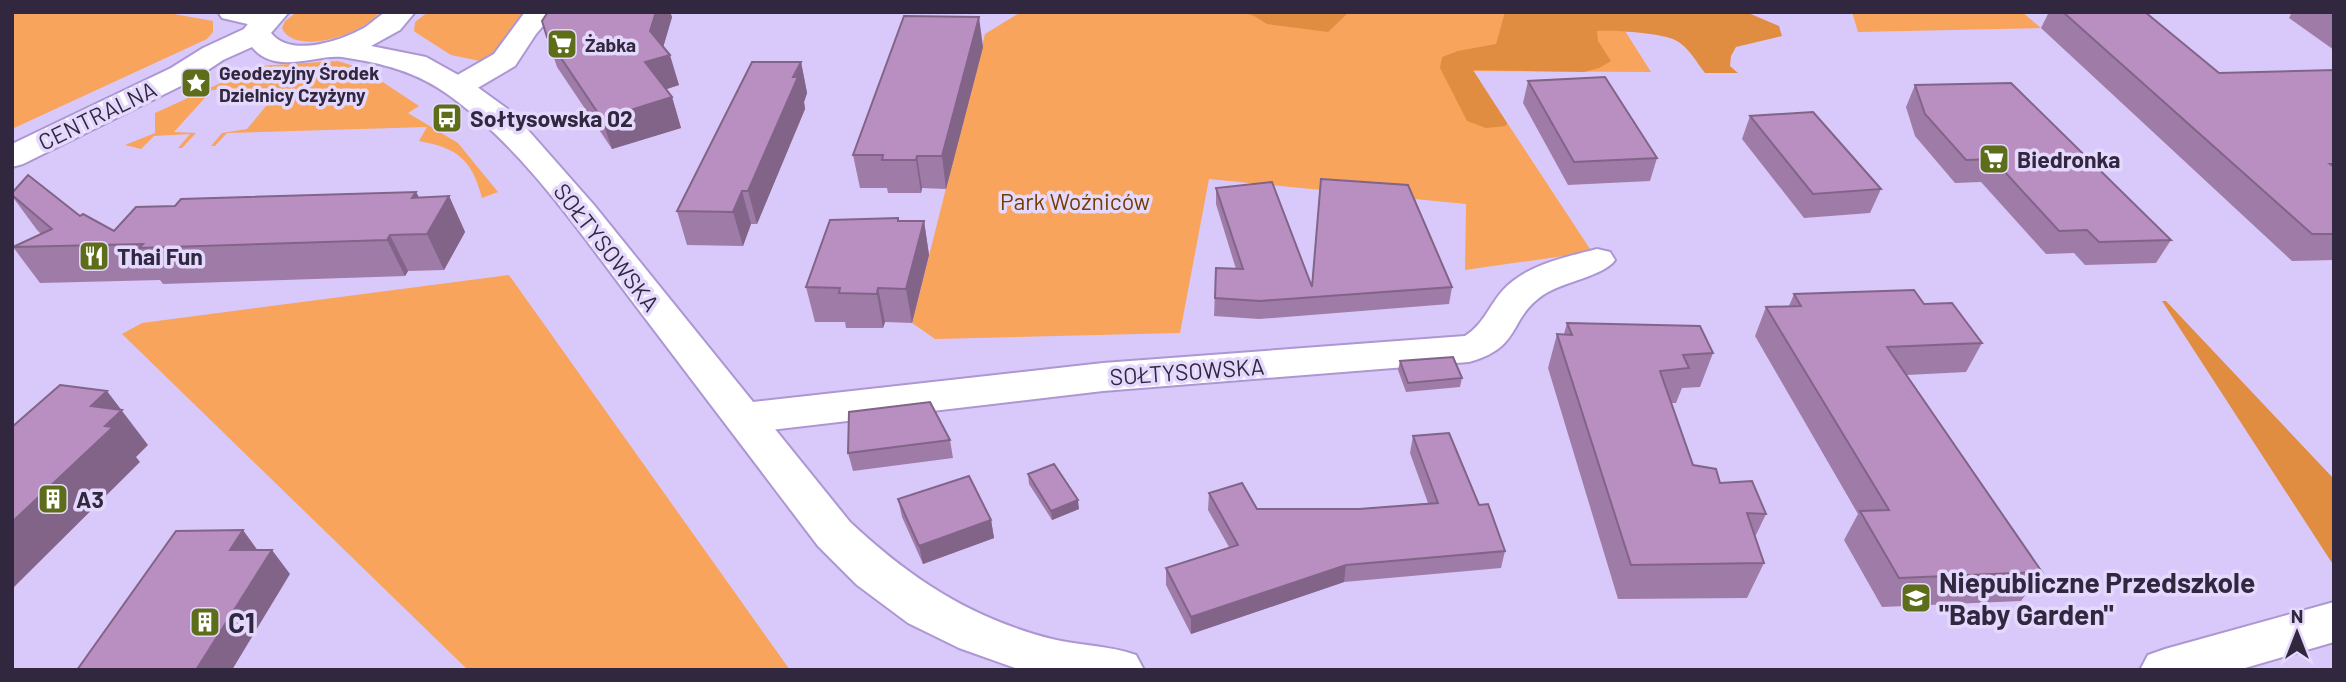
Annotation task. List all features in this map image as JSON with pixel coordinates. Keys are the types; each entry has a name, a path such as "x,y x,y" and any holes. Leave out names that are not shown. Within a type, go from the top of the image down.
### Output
{"street":[{"path":"232,12 267,29 290,53 339,48 392,22"},
{"path":"458,88 505,60 525,29 541,12"},
{"name":"SOŁTYSOWSKA","path":"392,22 401,43 416,63"},
{"name":"CENTRALNA","path":"12,157 267,29"},
{"name":"SOŁTYSOWSKA","path":"339,48 416,63 458,88 502,120 582,212 834,534 873,572 925,609 976,634 1053,660 1119,670"},
{"name":"SOŁTYSOWSKA","path":"744,418 1103,377 1469,349 1489,341 1510,306 1535,283 1597,260"},
{"path":"2165,670 2334,622"}],"green space":[{"path":"12,12 163,12 213,21 213,32 207,39 12,129"},
{"path":"297,12 379,12 360,28 346,34 330,39 300,41 289,37 282,28 285,21"},
{"path":"428,12 527,12 508,34 490,63 451,55 414,31 415,22"},
{"name":"Park Woźniców","path":"1021,12 1613,12 1651,72 1473,71 1592,252 1465,270 1466,204 1209,179 1180,333 935,339 912,323 985,34"},
{"path":"1852,12 2022,12 2041,28 1858,32"},
{"path":"338,61 363,69 419,106 408,113 458,143 498,192 482,198 473,174 461,158 444,148 419,141 427,127 227,133 215,146 211,146 222,133 247,129 281,88 212,90 174,132 196,133 182,148 178,148 190,134 154,136 141,149 125,145 155,133 155,113 258,66"},
{"path":"509,275 790,670 468,670 122,334 142,323"}],"shaded area":[{"path":"1242,12 1349,12 1328,32 1267,24"},
{"path":"1505,12 1746,12 1779,26 1782,36 1736,47 1730,66 1738,73 1705,73 1688,50 1675,40 1648,34 1597,31 1598,41 1611,61 1599,68 1584,72 1473,70 1507,123 1506,126 1486,128 1467,121 1440,68 1442,57 1496,44"},
{"path":"2162,301 2166,301 2334,479 2334,566"}],"building":[{"path":"548,12 656,12 650,31 670,55 645,62 672,97 602,119 547,37 542,21"},
{"path":"2063,12 2145,12 2219,73 2334,70 2334,164 2330,164 2334,167 2334,234 2312,234"},
{"path":"904,16 979,17 942,156 917,156 916,160 882,160 883,155 853,155"},
{"path":"752,62 801,62 793,77 798,77 748,191 742,191 733,212 677,211"},
{"path":"1605,77 1657,158 1574,162 1528,81"},
{"path":"2011,83 2171,240 2099,242 2087,230 2059,231 1993,159 1966,160 1925,114 1915,85"},
{"path":"1813,112 1881,189 1813,194 1750,116"},
{"path":"28,175 80,216 83,214 114,231 136,207 175,206 181,199 416,192 412,198 449,196 427,234 390,235 387,240 139,248 143,244 13,247 52,229 12,195"},
{"path":"1321,179 1408,185 1452,287 1260,301 1215,298 1216,268 1243,269 1216,188 1272,182 1312,287"},
{"path":"898,218 898,221 924,221 906,289 878,288 877,294 839,293 840,288 806,287 830,220"},
{"path":"1914,290 1924,304 1952,303 1982,343 1887,347 2042,572 1899,578 1860,511 1889,510 1766,307 1801,306 1794,294"},
{"path":"1567,323 1700,326 1713,353 1683,355 1689,368 1660,371 1693,465 1716,469 1720,483 1752,481 1766,514 1747,513 1764,563 1631,565 1557,334 1572,335"},
{"path":"1453,357 1462,378 1408,383 1400,361"},
{"path":"60,385 107,391 91,406 122,410 105,426 113,427 12,522 12,427"},
{"path":"930,402 950,440 848,453 849,412"},
{"path":"1449,433 1479,505 1488,504 1505,551 1346,565 1191,617 1166,568 1238,545 1209,493 1242,483 1257,509 1359,509 1438,503 1413,436"},
{"path":"1054,464 1078,500 1051,511 1028,474"},
{"path":"969,476 991,520 919,546 898,499"},
{"path":"243,530 230,550 272,550 196,670 77,670 176,531"}],"place":[{"name":"Żabka","path":"562,44"},
{"name":"Geodezyjny Środek Dzielnicy Czyżyny","path":"196,83"},
{"name":"Sołtysowska 02","path":"447,118"},
{"name":"Biedronka","path":"1994,159"},
{"name":"Thai Fun","path":"94,256"},
{"name":"A3","path":"53,499"},
{"name":"Niepubliczne Przedszkole \"Baby Garden\"","path":"1916,598"},
{"name":"C1","path":"205,622"}]}
